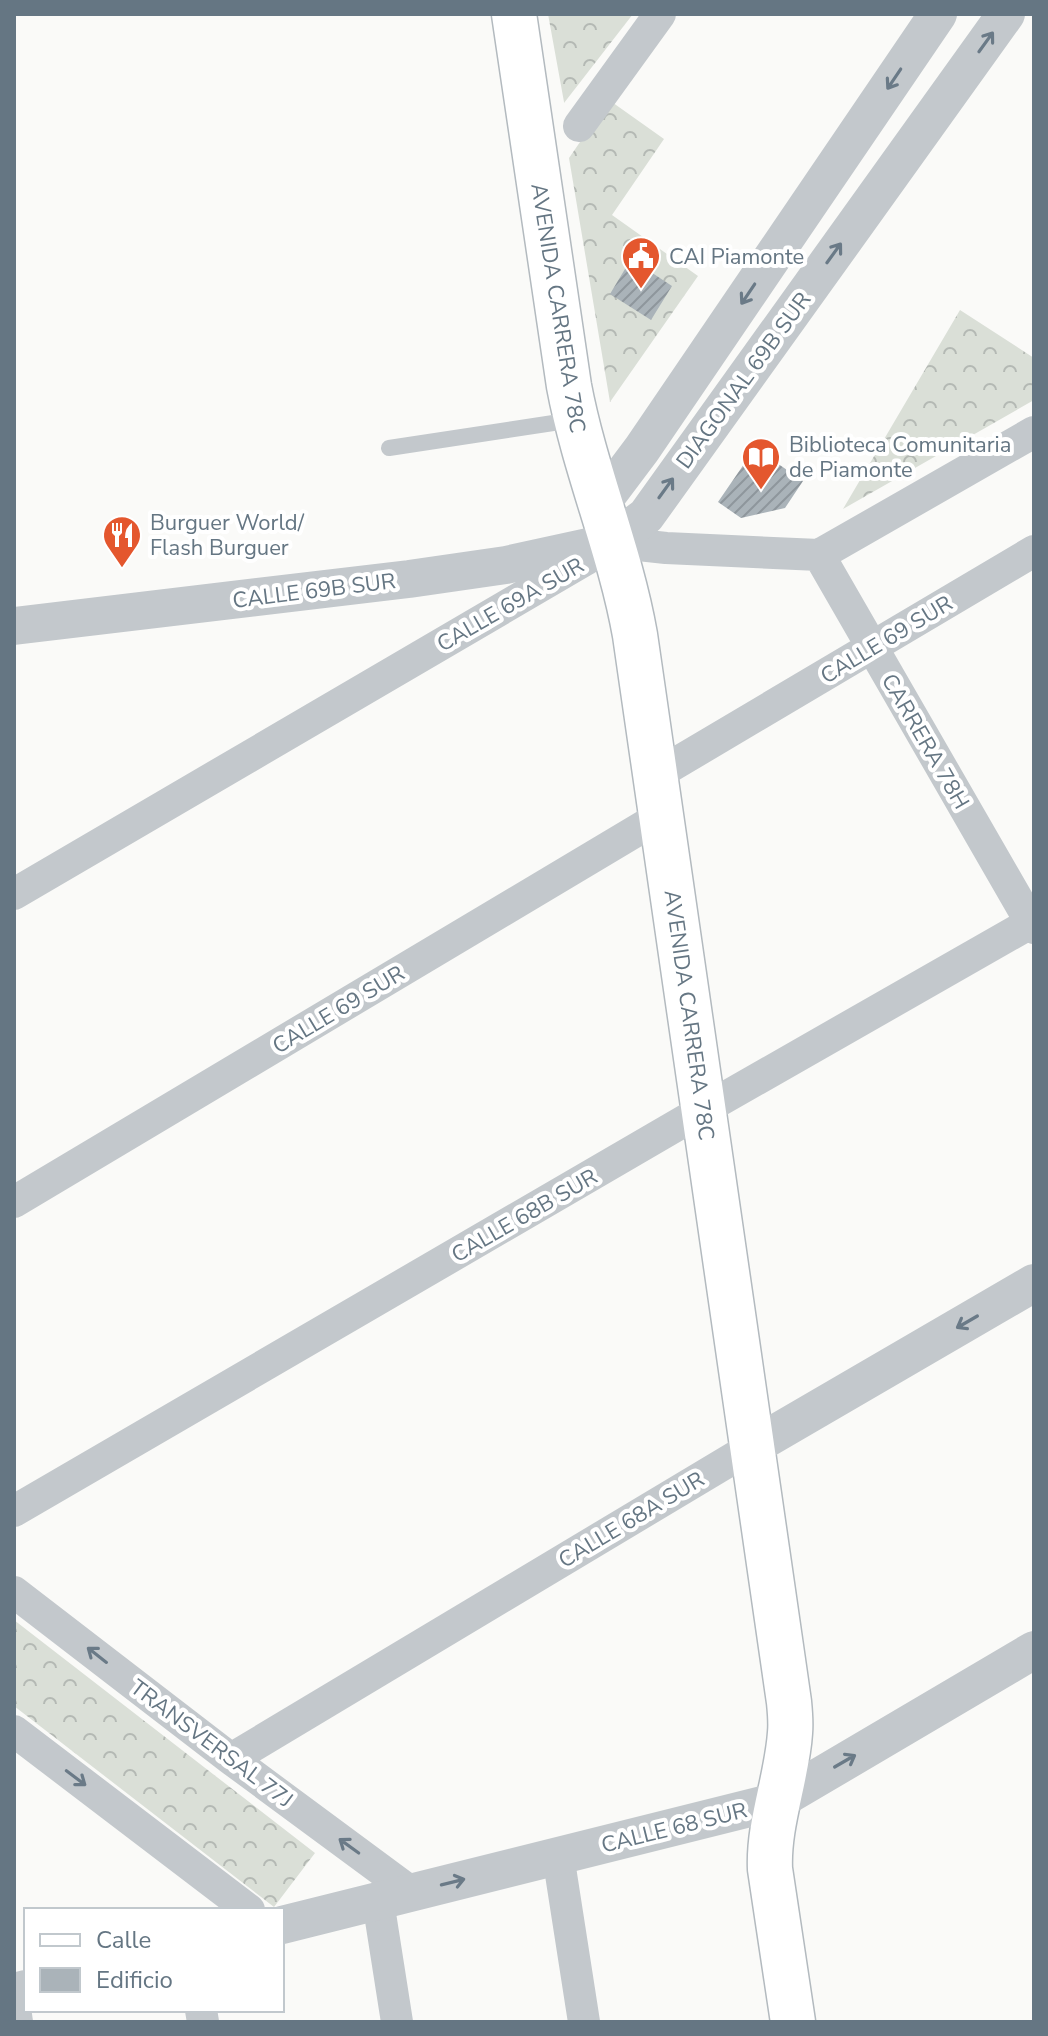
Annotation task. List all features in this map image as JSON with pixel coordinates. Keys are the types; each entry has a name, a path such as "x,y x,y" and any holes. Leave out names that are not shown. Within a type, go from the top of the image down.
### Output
{"main road":[{"name":"AVENIDA CARRERA 78C","path":"514,14 575,419 630,607 789,1702 791,1731 769,1849 793,2022"}],"street":[{"path":"579,126 660,14"},
{"name":"DIAGONAL 69B SUR","path":"606,523 642,449 938,14"},
{"name":"DIAGONAL 69B SUR","path":"606,523 646,516 1006,14"},
{"path":"606,523 666,548 819,555 1034,432"},
{"name":"CALLE 69B SUR","path":"14,626 519,563 606,523"},
{"name":"CALLE 69A SUR","path":"14,894 585,560 606,523"},
{"name":"CALLE 69 SUR","path":"14,1202 658,796 872,647 1034,551"},
{"name":"CARRERA 78H","path":"819,555 1033,924"},
{"name":"CALLE 68B SUR","path":"14,1511 703,1110 1033,924"},
{"name":"CALLE 68A SUR","path":"231,1759 752,1447 1034,1283"},
{"name":"TRANSVERSAL 77J","path":"14,1592 231,1759 394,1897"},
{"name":"CALLE 68 SUR","path":"284,1924 778,1801 1034,1650"},
{"path":"14,1731 246,1908"},
{"path":"558,1855 584,2022"},
{"path":"394,1897 397,2022"},
{"path":"14,2001 17,2022"}],"lane":[{"path":"389,448 575,419"}],"green space":[{"path":"548,14 633,14 564,103 564,102"},
{"path":"609,100 664,139 612,215 698,276 610,402 569,158"},
{"path":"960,310 1034,358 1034,400 843,509"},
{"path":"14,1620 315,1853 274,1907 14,1706"}],"building":[{"name":"CAI Piamonte","path":"631,259 672,286 651,320 610,294"},
{"name":"Biblioteca Comunitaria de Piamonte","path":"755,448 803,481 785,508 741,518 718,502"}],"place":[{"name":"CAI Piamonte","path":"641,290"},
{"name":"Biblioteca Comunitaria de Piamonte","path":"761,491"},
{"name":"Burguer World/ Flash Burguer","path":"122,569"}]}
